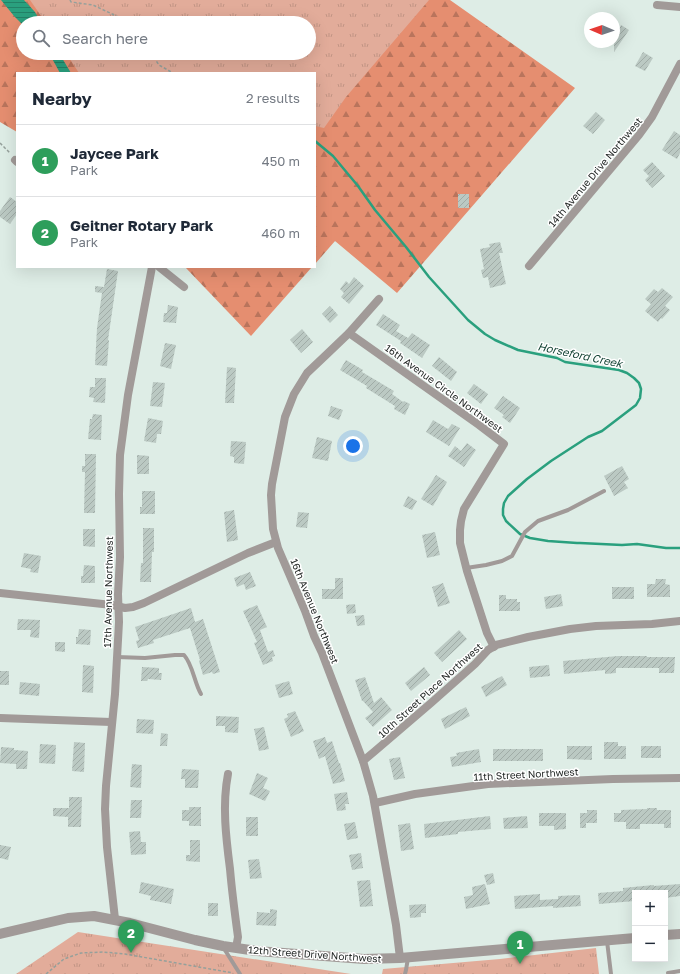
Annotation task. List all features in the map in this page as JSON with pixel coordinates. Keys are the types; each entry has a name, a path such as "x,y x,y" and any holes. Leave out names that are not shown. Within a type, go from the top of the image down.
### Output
{"street":[{"path":"657,5 680,7"},
{"name":"14th Avenue Drive Northwest","path":"529,266 652,118 680,64"},
{"name":"17th Avenue Northwest","path":"115,919 107,847 105,809 119,622 120,454 128,395 152,268"},
{"path":"160,268 184,287"},
{"name":"16th Avenue Northwest","path":"379,300 349,333 307,373 294,394 285,417 275,465 271,495 273,529 276,542 285,567 322,653 363,761 375,803 396,925 404,958"},
{"name":"16th Avenue Circle Northwest","path":"349,333 504,444 462,514 460,530 460,543 472,589 487,633 494,647"},
{"path":"0,593 119,606 125,608 133,607 248,553 276,542"},
{"name":"10th Street Place Northwest","path":"363,761 376,752 475,664 488,650 494,647 528,637 570,629 680,621"},
{"path":"0,718 111,722"},
{"path":"228,774 225,809 226,836 238,937 236,948"},
{"name":"11th Street Northwest","path":"375,803 414,794 488,784 680,778"},
{"name":"12th Street Drive Northwest","path":"0,934 68,918 94,916 115,919 223,946 297,955 364,959 404,958 632,938"},
{"path":"668,935 680,934"}],"lane":[{"path":"466,568 486,565 512,556 525,532 538,521 568,510 604,491"},
{"path":"117,657 145,658 184,655 188,660 197,687 201,694"},
{"path":"607,940 611,974"},
{"path":"223,946 238,974"},
{"path":"404,958 406,970 405,974"},
{"path":"668,973 680,971"}],"path":[{"path":"70,0 71,2 93,5 116,16"},
{"path":"156,60 159,65 171,72"},
{"path":"0,143 16,161"},
{"path":"46,974 64,959 81,953 103,952 125,954 238,974"}],"green space":[{"path":"0,0 450,0 575,88 397,293 335,241 316,263 316,72 16,72 16,131 0,122"},
{"path":"30,0 429,0 346,97 324,128 316,126 316,72 78,72 71,60 316,60 316,16 41,16"},
{"path":"186,268 311,268 251,336"},
{"path":"78,932 351,974 16,974"},
{"path":"596,948 599,974 382,974 383,969 500,959"}],"shaded area":[{"path":"1,0 24,0 37,16 16,16 16,18"},
{"path":"53,60 63,60 70,72 59,72"}],"building":[{"path":"621,25 629,30 620,43"},
{"path":"643,52 653,58 645,71 635,66"},
{"path":"596,112 605,120 593,134 583,126"},
{"path":"674,131 680,135 680,153 677,159 662,150"},
{"path":"652,162 665,176 652,188 645,180 649,176 643,170"},
{"path":"458,194 469,194 469,208 458,208"},
{"path":"10,197 16,201 16,215 10,224 0,217 0,211"},
{"path":"500,242 503,253 499,253 506,284 490,288 488,277 483,278 481,270 484,269 480,249 490,247 489,244"},
{"path":"107,269 118,271 108,340 107,366 95,365 97,328 102,293 95,292 95,286 104,287"},
{"path":"354,277 364,286 349,304 341,297 344,293 340,289 346,281 349,284"},
{"path":"662,288 673,297 665,306 670,310 658,322 645,311 651,304 645,299 654,289 658,292"},
{"path":"168,305 178,307 176,323 163,322 164,313 167,313"},
{"path":"330,306 338,315 330,323 322,314"},
{"path":"383,314 400,325 396,331 408,338 412,333 430,345 422,358 400,343 401,341 376,325"},
{"path":"302,329 313,342 301,353 290,340"},
{"path":"165,343 176,345 171,369 160,366"},
{"path":"439,357 457,372 451,381 432,366"},
{"path":"346,360 363,370 362,372 394,391 392,394 403,402 404,401 410,404 405,415 394,409 395,406 366,388 367,386 340,370"},
{"path":"227,367 236,368 234,403 225,403"},
{"path":"95,378 106,378 105,403 93,402 94,398 89,397 90,387 95,387"},
{"path":"153,382 165,383 162,407 150,406"},
{"path":"474,384 488,394 481,404 467,393"},
{"path":"503,396 520,408 510,423 502,417 504,415 494,408"},
{"path":"331,406 343,410 339,420 328,416"},
{"path":"93,414 102,415 101,440 88,439 90,419 92,419"},
{"path":"148,418 163,421 161,434 157,434 156,443 144,441"},
{"path":"433,420 448,429 452,424 460,428 449,446 426,432"},
{"path":"317,437 332,441 328,461 312,458"},
{"path":"231,441 246,442 244,464 234,463 234,457 230,456"},
{"path":"467,443 476,450 464,467 448,456 455,446 461,451"},
{"path":"85,454 96,454 95,513 84,513 85,472 82,472 82,466 85,466"},
{"path":"137,455 149,456 149,474 137,474"},
{"path":"622,466 629,479 624,482 628,488 614,496 604,476"},
{"path":"436,475 447,482 433,506 421,499"},
{"path":"142,491 155,491 155,514 140,514 140,507 142,507"},
{"path":"408,496 417,501 412,510 403,506"},
{"path":"234,510 238,540 227,542 224,512"},
{"path":"298,512 309,513 307,528 296,527"},
{"path":"143,528 154,528 154,552 152,552 151,582 140,582 141,563 143,563"},
{"path":"83,529 95,529 95,547 83,546"},
{"path":"435,532 440,555 427,558 422,535"},
{"path":"24,553 41,556 38,573 30,572 31,569 21,567"},
{"path":"84,565 95,566 95,583 81,583"},
{"path":"250,572 256,586 246,590 244,584 237,587 234,578"},
{"path":"335,578 343,578 343,599 322,599 322,589 335,589"},
{"path":"656,579 666,579 665,584 670,585 670,597 647,597 647,584 655,584"},
{"path":"443,583 450,603 438,607 432,587"},
{"path":"612,587 634,587 634,599 612,599"},
{"path":"561,594 563,606 546,609 544,597"},
{"path":"499,595 506,595 506,599 517,599 517,602 520,602 520,611 499,611"},
{"path":"355,604 356,613 347,614 346,605"},
{"path":"257,605 267,627 260,630 268,652 273,650 275,656 272,657 273,661 263,665 254,643 257,642 243,611"},
{"path":"191,608 195,622 203,619 220,672 213,674 212,672 203,675 190,628 153,640 154,643 138,648 136,641 139,640 135,627"},
{"path":"364,615 365,625 357,626 355,616"},
{"path":"18,619 40,620 39,638 30,637 31,630 17,630"},
{"path":"79,629 91,630 90,645 76,644 76,637 78,637"},
{"path":"459,630 467,639 442,662 434,653"},
{"path":"55,642 65,642 65,652 55,651"},
{"path":"618,656 675,657 674,673 659,673 659,668 616,668 616,673 605,674 605,670 564,674 563,661"},
{"path":"83,665 94,666 93,693 82,692"},
{"path":"549,665 550,676 530,678 529,667"},
{"path":"142,667 159,668 159,673 162,673 161,680 148,679 147,681 141,681"},
{"path":"424,667 430,675 411,691 405,683"},
{"path":"0,671 9,671 9,685 0,685"},
{"path":"502,676 507,685 486,697 481,687"},
{"path":"365,677 374,703 381,697 392,710 373,727 365,718 373,712 362,701 355,680"},
{"path":"289,681 293,694 279,698 275,685"},
{"path":"20,682 40,684 39,696 19,694"},
{"path":"466,707 470,716 445,729 441,719"},
{"path":"295,711 304,731 291,737 284,719 288,717 287,714"},
{"path":"216,716 239,717 238,733 225,732 225,726 216,726"},
{"path":"137,719 154,720 153,734 136,733"},
{"path":"264,727 269,749 259,751 254,729"},
{"path":"161,733 168,734 167,746 160,746"},
{"path":"325,737 327,743 332,741 345,781 333,784 325,756 319,759 313,741"},
{"path":"74,742 85,743 84,772 72,771"},
{"path":"604,742 618,742 618,746 626,746 626,759 604,759"},
{"path":"40,744 56,745 55,764 39,763"},
{"path":"567,746 592,746 592,760 567,759"},
{"path":"641,746 661,746 661,758 641,758"},
{"path":"1,747 28,751 27,769 16,769 16,764 0,763"},
{"path":"479,749 481,762 452,767 450,757 457,756 456,753"},
{"path":"493,749 543,749 543,761 493,761"},
{"path":"400,757 405,778 394,780 389,759"},
{"path":"132,764 142,765 141,788 130,787"},
{"path":"182,769 199,770 198,788 185,788 185,779 181,779"},
{"path":"257,773 268,778 263,788 270,791 265,801 249,794"},
{"path":"347,792 349,804 345,804 346,810 337,811 334,794"},
{"path":"69,797 82,797 81,827 68,827 68,817 53,816 53,808 69,808"},
{"path":"131,800 142,800 141,818 130,818"},
{"path":"189,807 201,807 201,826 189,826 189,821 182,821 182,810 189,810"},
{"path":"647,808 671,810 671,828 664,828 664,824 640,824 640,829 626,829 626,822 614,822 614,813 621,813 621,810"},
{"path":"587,810 597,810 597,823 586,823 586,828 580,828 580,813 587,813"},
{"path":"539,813 566,813 566,829 554,830 554,826 539,826"},
{"path":"490,816 491,829 458,832 458,834 425,838 424,824"},
{"path":"527,816 528,828 504,829 503,818"},
{"path":"246,817 258,817 258,836 246,836"},
{"path":"355,822 358,838 347,840 344,824"},
{"path":"410,823 414,849 401,851 398,825"},
{"path":"140,831 141,842 146,842 146,854 131,855 129,832"},
{"path":"190,840 200,840 200,862 186,861 186,855 190,855"},
{"path":"0,845 11,847 8,860 0,858"},
{"path":"361,853 363,868 352,870 349,855"},
{"path":"259,859 262,878 250,879 248,860"},
{"path":"493,873 495,883 487,885 484,875"},
{"path":"370,880 373,906 360,907 357,881"},
{"path":"141,882 174,889 171,904 150,900 151,896 139,893"},
{"path":"485,884 490,904 466,909 464,897 473,895 472,887"},
{"path":"680,884 680,896 668,898 668,890 632,890 632,901 599,904 598,893 623,891 623,888"},
{"path":"540,894 540,900 558,899 558,896 580,895 581,906 553,908 553,906 515,909 514,896"},
{"path":"208,903 218,903 218,916 208,916"},
{"path":"426,904 426,913 421,913 421,917 410,918 409,905"},
{"path":"270,909 277,910 276,926 256,925 257,912 270,913"}],"waterway":[{"name":"Horseford Creek","path":"316,142 333,156 429,277 468,320 485,334 518,350 557,358 565,362 619,370 627,373 639,383 641,389 640,398 636,405 602,431 588,437 551,461 508,496 504,503 503,509 503,515 506,521 520,534 530,538 548,541 622,545 637,544 666,548 680,548"}],"place":[{"name":"Geitner Rotary Park","path":"131,953"},
{"name":"Jaycee Park","path":"520,964"}]}
